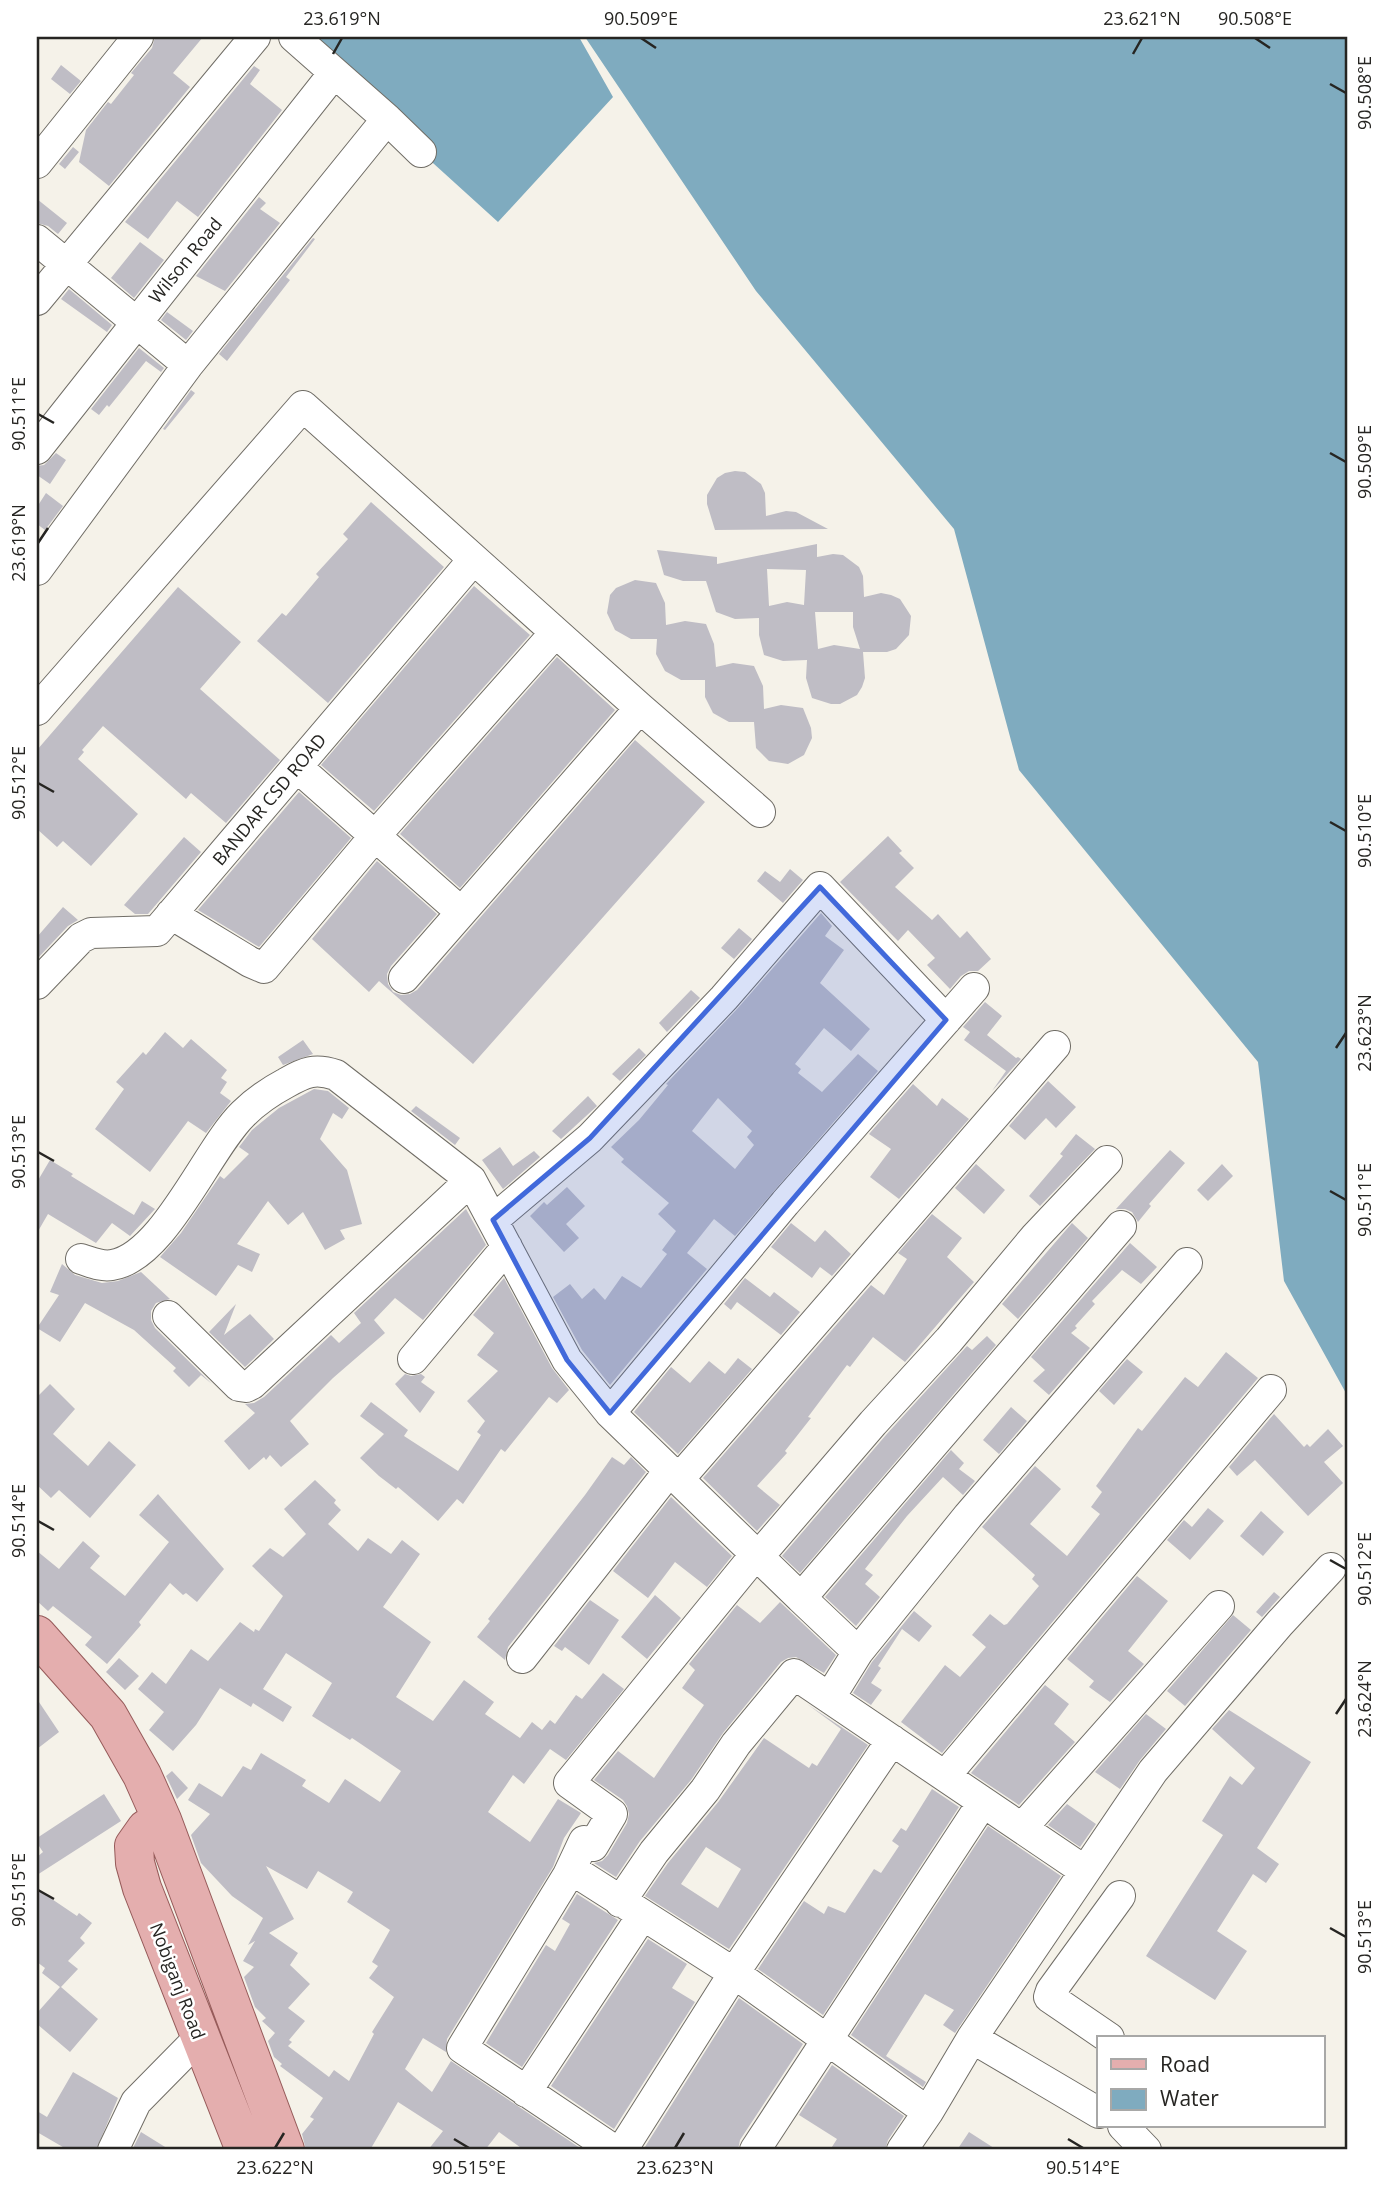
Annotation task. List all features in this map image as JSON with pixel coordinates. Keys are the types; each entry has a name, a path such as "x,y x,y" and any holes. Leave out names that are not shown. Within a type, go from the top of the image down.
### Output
{"main road":[{"path":"37,1635 108,1715 142,1775 162,1820 285,2150"},
{"name":"Nobiganj Road","path":"162,1820 146,1829 134,1846 135,1863 142,1888 245,2150"}],"street":[{"path":"37,163 138,37"},
{"path":"37,300 64,264 255,37"},
{"path":"294,37 421,152"},
{"name":"Wilson Road","path":"37,449 334,73"},
{"path":"37,570 188,365 387,119"},
{"path":"37,240 188,365"},
{"path":"37,710 303,406 555,633 760,812"},
{"name":"BANDAR CSD ROAD","path":"37,984 80,938 91,933 157,931 473,560"},
{"path":"171,914 264,968 375,836 555,633"},
{"path":"404,978 640,708"},
{"path":"297,767 461,912"},
{"path":"493,1220 590,1138 724,998 820,887 946,1020"},
{"path":"610,1413 785,1203 974,988"},
{"path":"522,1658 674,1474 1055,1046"},
{"path":"81,1259 100,1265 113,1265 138,1251 162,1229 242,1115 301,1074 320,1070 336,1075 471,1180 567,1360 610,1413 858,1652"},
{"path":"614,2150 462,2048 568,1875 584,1841 593,1846 612,1814 569,1783 757,1556 949,1340 1035,1237 1107,1161"},
{"path":"168,1316 240,1386 246,1387 471,1180"},
{"path":"801,1598 1121,1226"},
{"path":"413,1359 507,1247"},
{"path":"830,1697 858,1652 968,1517 1187,1262"},
{"path":"944,1776 1271,1390"},
{"path":"902,2150 972,2038 1153,1771 1331,1568"},
{"path":"1022,1828 1219,1606"},
{"path":"526,2092 631,1909 654,1852 793,1674 1085,1871"},
{"path":"622,2150 734,1973 892,1740"},
{"path":"755,2150 983,1802"},
{"path":"568,1875 574,1871 734,1973 928,2112"},
{"path":"1106,2036 1049,1997 1120,1896"},
{"path":"113,2150 136,2102 200,2037"},
{"path":"972,2038 1097,2112"},
{"path":"1125,2128 1146,2150"}],"highlighted area":[{"path":"820,887 946,1020 610,1413 567,1360 493,1220 590,1138"}],"water":[{"path":"294,37 579,37 613,97 498,222"},
{"path":"585,37 1347,37 1347,1395 1284,1281 1258,1062 1019,770 954,529 756,291"}],"building":[{"path":"155,37 203,37 173,73 190,87 109,186 79,162 86,130 134,75 131,73 152,48"},
{"path":"61,65 81,81 70,94 51,79"},
{"path":"254,66 260,70 250,84 282,110 198,217 177,201 148,239 125,222"},
{"path":"73,147 79,152 65,169 59,164"},
{"path":"259,197 266,203 260,209 280,223 225,291 196,276"},
{"path":"37,199 67,223 58,234 48,226 37,223"},
{"path":"313,238 315,239 286,277 290,280 227,361 219,354"},
{"path":"140,242 164,260 134,298 111,278"},
{"path":"69,289 112,325 107,332 61,299"},
{"path":"167,312 193,331 186,340 161,320"},
{"path":"139,348 164,368 161,372 146,361 109,407 107,405 99,415 91,409"},
{"path":"191,390 195,393 165,430 163,429"},
{"path":"56,453 66,460 50,484 37,475 37,466 44,465"},
{"path":"735,471 745,472 761,484 765,493 766,516 786,511 796,512 828,529 715,530 707,495 717,478"},
{"path":"46,493 63,506 45,530 37,524 37,507"},
{"path":"371,502 444,567 328,703 257,641 282,613 286,616 319,577 316,574 348,539 343,534"},
{"path":"817,544 817,557 843,555 859,567 863,576 864,597 881,593 900,599 911,616 909,635 896,649 887,652 863,652 865,678 857,695 840,704 812,698 806,678 807,660 783,661 764,655 759,635 759,618 735,619 716,612 706,581 683,581 664,575 657,550 717,557 717,564","holes":["767,569 806,570 804,605 787,602 769,606","815,612 853,612 853,627 860,649 834,645 818,649"]},
{"path":"635,580 656,583 665,603 666,625 685,621 706,624 714,644 716,667 733,663 754,666 763,686 764,709 781,705 803,708 812,738 804,755 788,764 769,761 756,748 754,722 729,722 713,713 705,697 705,680 681,680 665,671 656,654 657,639 631,639 615,630 607,613 610,595 616,588"},
{"path":"474,586 530,635 374,811 321,765"},
{"path":"178,587 241,642 200,689 280,760 226,823 191,793 186,799 103,726 82,750 84,752 78,759 138,814 91,866 63,841 57,847 37,829 37,750"},
{"path":"557,657 615,710 460,888 400,834"},
{"path":"635,740 705,802 473,1064 379,981 369,992 312,939 377,861 437,914 387,974 388,984 393,992 401,995 417,990"},
{"path":"299,792 351,838 259,947 198,910"},
{"path":"888,836 902,851 899,853 914,868 895,887 932,920 938,914 960,938 967,931 991,959 978,971 969,971 961,976 950,989 927,965 935,958 908,930 898,941 840,882"},
{"path":"184,837 201,852 148,914 135,914 124,905"},
{"path":"790,869 803,880 783,903 757,881 765,871 780,882"},
{"path":"63,907 78,920 68,926 37,959 37,937"},
{"path":"821,913 832,926 825,936 844,950 820,983 870,1029 851,1051 824,1028 795,1064 801,1069 798,1073 822,1092 858,1054 878,1071 735,1236 714,1219 687,1253 707,1269 610,1385 582,1350 553,1297 570,1284 582,1299 594,1288 605,1300 622,1276 641,1288 667,1254 662,1250 676,1231 658,1214 669,1203 621,1162 624,1159 611,1147 639,1120 668,1085 666,1084 737,1009","holes":["718,1098 752,1131 747,1137 754,1145 735,1169 692,1131"]},
{"path":"739,928 752,939 734,959 721,948"},
{"path":"691,990 700,998 667,1032 659,1023"},
{"path":"985,1002 1002,1016 987,1035 1021,1059 992,1091 1006,1071 964,1040 970,1032 963,1027"},
{"path":"165,1032 183,1048 191,1039 227,1070 221,1078 227,1082 220,1093 231,1101 206,1133 188,1121 150,1172 95,1129 124,1089 116,1082 143,1052 146,1055"},
{"path":"303,1040 313,1054 283,1065 278,1057"},
{"path":"639,1048 646,1055 620,1081 612,1074"},
{"path":"1048,1081 1076,1107 1056,1128 1046,1118 1025,1140 1009,1126"},
{"path":"913,1084 937,1106 942,1098 969,1119 899,1199 870,1177 891,1149 869,1134"},
{"path":"314,1089 328,1091 349,1108 342,1119 333,1113 320,1139 347,1170 362,1224 340,1230 345,1239 325,1250 303,1212 288,1225 268,1201 237,1244 260,1254 252,1272 238,1265 216,1296 160,1257 181,1233 220,1176 224,1179 249,1154 239,1147 252,1130 279,1108"},
{"path":"588,1096 597,1106 561,1139 552,1131"},
{"path":"416,1106 460,1138 455,1145 411,1111"},
{"path":"1076,1134 1095,1149 1040,1206 1029,1196 1063,1156 1060,1154"},
{"path":"500,1147 513,1166 534,1151 540,1157 503,1189 482,1160"},
{"path":"1170,1150 1185,1163 1149,1204 1151,1206 1138,1222 1132,1212 1116,1209"},
{"path":"50,1160 134,1215 142,1201 155,1209 130,1236 112,1223 96,1243 48,1214 37,1233 37,1182"},
{"path":"976,1164 1005,1190 984,1214 955,1188"},
{"path":"1222,1164 1233,1176 1208,1201 1197,1190"},
{"path":"567,1187 585,1206 566,1224 579,1238 564,1252 530,1216 544,1202 547,1205"},
{"path":"466,1209 486,1245 423,1320 395,1298 374,1320 385,1333 333,1378 290,1421 309,1444 281,1467 270,1455 249,1470 224,1441 255,1413 245,1404 254,1403 264,1397 331,1335 339,1343 361,1323 354,1313"},
{"path":"932,1214 962,1238 947,1257 974,1282 905,1362 873,1337 850,1367 847,1365 808,1417 811,1418 785,1451 787,1453 757,1486 780,1505 757,1531 703,1478 871,1285 884,1295 907,1259 898,1253"},
{"path":"791,1223 815,1242 825,1230 851,1254 832,1276 820,1267 812,1278 771,1247"},
{"path":"1072,1223 1088,1238 1018,1319 1002,1304"},
{"path":"1130,1243 1157,1267 1141,1284 1122,1270 1092,1301 1095,1304 1071,1333 1090,1348 1049,1395 1033,1381 1045,1370 1031,1357"},
{"path":"62,1264 75,1275 102,1283 118,1281 141,1272 170,1299 156,1303 151,1311 155,1328 212,1384 201,1375 189,1387 173,1371 176,1368 134,1330 85,1303 60,1342 37,1328 59,1295 50,1292"},
{"path":"504,1278 552,1368 569,1390 557,1403 549,1397 505,1452 501,1449 463,1504 457,1499 438,1521 360,1458 384,1434 360,1416 371,1402 408,1430 404,1436 458,1471 481,1435 477,1432 485,1421 467,1401 498,1371 477,1355 494,1333 473,1315"},
{"path":"745,1278 770,1297 774,1292 800,1312 781,1335 737,1302 731,1310 724,1304"},
{"path":"236,1304 224,1335 250,1314 274,1339 245,1367 209,1332"},
{"path":"987,1336 996,1345 800,1573 782,1556 967,1346 972,1350"},
{"path":"1226,1352 1258,1378 942,1753 901,1722 945,1665 960,1677 986,1647 972,1635 990,1614 1004,1625 1007,1624 1039,1586 1032,1579 1035,1575 982,1527 1035,1466 1061,1489 1030,1524 1067,1556 1100,1514 1091,1507 1102,1492 1096,1486 1138,1428 1142,1431 1185,1377 1198,1387"},
{"path":"738,1358 752,1369 678,1454 634,1412 671,1367 690,1383 709,1361 725,1374"},
{"path":"1127,1359 1143,1372 1114,1405 1099,1391"},
{"path":"405,1374 421,1374 425,1377 421,1382 435,1392 420,1413 395,1384"},
{"path":"50,1384 75,1409 53,1434 88,1466 109,1441 136,1465 90,1518 59,1490 51,1498 37,1485 37,1397"},
{"path":"1011,1407 1027,1421 999,1454 983,1440"},
{"path":"1274,1414 1304,1447 1307,1444 1310,1447 1328,1429 1343,1446 1324,1462 1343,1483 1308,1516 1255,1460 1237,1476 1229,1467"},
{"path":"951,1450 964,1463 959,1469 975,1481 963,1495 943,1477 907,1516 865,1569 873,1575 865,1584 880,1597 856,1626 825,1597"},
{"path":"612,1457 624,1465 631,1457 646,1472 508,1647 505,1660 477,1637"},
{"path":"315,1480 336,1500 334,1503 341,1510 328,1524 358,1551 368,1538 391,1554 402,1540 420,1554 383,1607 431,1642 396,1697 433,1721 464,1680 494,1702 485,1714 520,1738 532,1722 542,1730 550,1720 555,1724 576,1695 582,1699 603,1673 624,1689 566,1760 550,1749 524,1784 513,1775 488,1812 530,1842 558,1799 581,1813 564,1838 553,1867 447,2039 446,2052 423,2038 405,2069 432,2092 451,2061 583,2150 524,2150 499,2132 485,2150 428,2150 443,2131 398,2102 370,2150 306,2150 302,2134 314,2119 310,2117 323,2098 280,2066 282,2064 274,2057 268,2041 275,2033 262,2021 266,2018 255,2007 244,1977 254,1967 243,1961 255,1941 248,1945 263,1918 232,1896 201,1863 191,1835 210,1814 188,1800 199,1783 222,1797 243,1766 251,1770 261,1753 306,1780 302,1786 329,1803 345,1779 380,1802 401,1771 352,1738 350,1740 312,1716 332,1683 286,1653 263,1689 292,1707 283,1722 253,1703 251,1707 220,1688 196,1725 173,1751 149,1730 164,1712 138,1689 152,1672 166,1684 191,1649 208,1661 240,1622 254,1632 255,1629 259,1631 283,1596 252,1566 270,1548 283,1557 306,1534 284,1509","holes":["266,1866 307,1889 318,1871 353,1892 347,1902 390,1930 372,1962 378,1966 369,1978 394,1997 372,2032 374,2034 349,2081 334,2070 329,2077 288,2046 292,2042 289,2040 305,2021 288,2008 310,1984 290,1965 298,1953 269,1933 294,1919"]},
{"path":"158,1494 224,1569 197,1602 186,1593 183,1595 170,1583 139,1622 141,1625 107,1664 85,1645 92,1637 53,1606 48,1611 37,1601 37,1551 59,1569 83,1541 100,1556 90,1568 125,1596 169,1542 139,1515"},
{"path":"671,1497 732,1556 707,1587 675,1562 648,1598 613,1571"},
{"path":"1208,1508 1224,1521 1190,1560 1167,1540 1184,1520 1192,1527"},
{"path":"1261,1511 1284,1532 1263,1556 1240,1536"},
{"path":"1137,1576 1168,1601 1128,1651 1144,1664 1110,1702 1089,1687 1094,1681 1067,1659"},
{"path":"1274,1592 1280,1597 1262,1617 1256,1612"},
{"path":"655,1595 681,1618 647,1659 621,1637"},
{"path":"590,1600 619,1620 589,1665 565,1647 562,1651 554,1646"},
{"path":"780,1602 836,1655 824,1673 796,1657 781,1662 723,1733 691,1780 640,1841 616,1877 594,1863 602,1861 608,1855 627,1823 629,1814 623,1800 594,1780 618,1751 654,1778 704,1705 682,1688 695,1670 689,1664 737,1605 760,1623"},
{"path":"914,1611 932,1626 919,1642 902,1629 878,1666 881,1668 871,1683 882,1690 871,1705 853,1693 872,1662"},
{"path":"1233,1615 1251,1630 1185,1706 1167,1691"},
{"path":"119,1658 139,1676 125,1690 106,1672"},
{"path":"1045,1685 1069,1704 1054,1724 1075,1742 1019,1805 971,1773"},
{"path":"37,1699 59,1732 37,1749"},
{"path":"807,1704 868,1745 729,1949 645,1896 764,1738 809,1768 812,1763 817,1766 841,1729","holes":["706,1847 741,1869 718,1908 681,1884"]},
{"path":"1229,1710 1311,1762 1257,1848 1279,1864 1266,1883 1253,1874 1217,1931 1247,1951 1215,2000 1146,1956 1223,1835 1202,1821 1230,1776 1242,1785 1255,1768 1212,1729"},
{"path":"1146,1714 1166,1729 1120,1789 1095,1772"},
{"path":"172,1771 188,1788 177,1799 166,1776"},
{"path":"932,1789 959,1807 823,2015 758,1969 804,1901 824,1914 828,1906 845,1913 874,1869 881,1873 899,1846 892,1841 901,1828 906,1831"},
{"path":"104,1794 121,1821 37,1875 37,1857 43,1852 37,1838"},
{"path":"1067,1804 1096,1824 1080,1847 1048,1825"},
{"path":"988,1826 1061,1876 955,2033 943,2025 954,2010 925,1994 886,2056 926,2082 923,2087 851,2035"},
{"path":"37,1889 92,1923 80,1938 85,1943 68,1961 78,1969 61,1987 98,2019 70,2052 37,2024 37,2013 60,1987 42,1973 45,1968 37,1962"},
{"path":"577,1894 618,1920 522,2067 486,2043 546,1945 555,1951 570,1924 562,1919"},
{"path":"648,1939 687,1964 672,1988 695,2002 614,2129 551,2086"},
{"path":"739,1998 803,2044 740,2140 738,2150 643,2150"},
{"path":"832,2065 904,2116 888,2140 885,2150 830,2150 837,2139 799,2115"},
{"path":"73,2072 118,2098 96,2150 68,2150 37,2132 37,2111 47,2117"},
{"path":"141,2132 170,2150 132,2150"},
{"path":"969,2132 997,2150 957,2150"}]}
